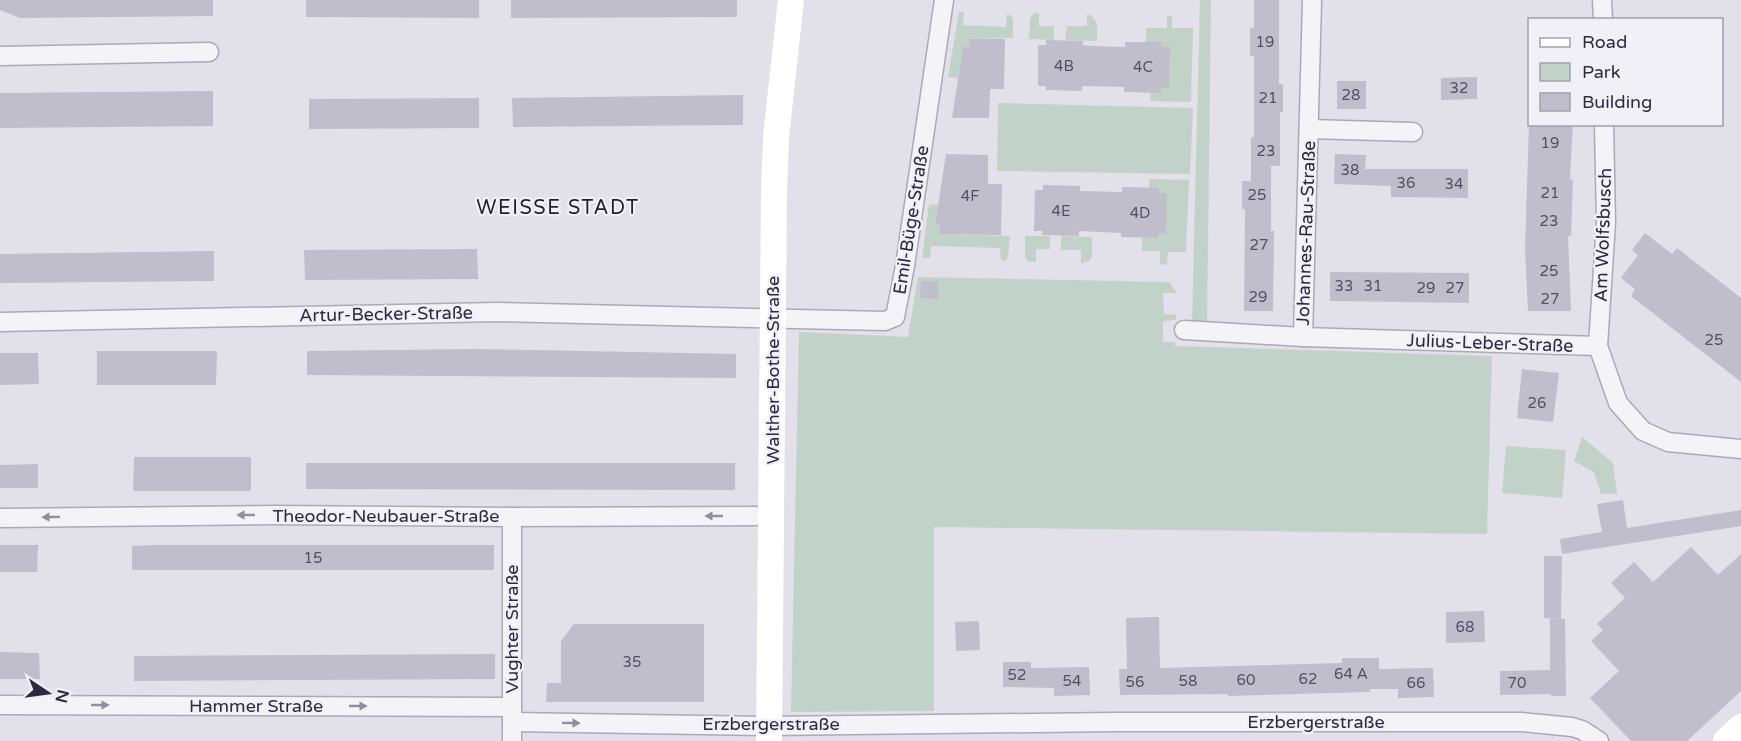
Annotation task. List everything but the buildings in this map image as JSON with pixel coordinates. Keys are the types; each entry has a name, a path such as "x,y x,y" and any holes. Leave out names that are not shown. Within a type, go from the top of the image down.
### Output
{"street":[{"name":"Walther-Bothe-Straße","path":"769,733 772,318 776,137 791,0"},
{"name":"Emil-Büge-Straße","path":"772,318 885,321 895,317 905,266 944,0"},
{"name":"Johannes-Rau-Straße","path":"1303,337 1312,0"},
{"path":"1602,0 1603,18"},
{"path":"0,56 209,52"},
{"name":"Am Wolfsbusch","path":"1598,346 1606,222 1604,126"},
{"name":"Johannes-Rau-Straße","path":"1309,129 1413,132"},
{"name":"Artur-Becker-Straße","path":"0,322 497,312 772,318"},
{"name":"Julius-Leber-Straße","path":"1184,330 1303,337 1598,346 1618,403 1643,431 1668,442 1741,449"},
{"name":"Theodor-Neubauer-Straße","path":"0,518 276,515 772,516"},
{"name":"Vughter Straße","path":"512,517 512,741"},
{"name":"Hammer Straße","path":"0,705 512,714"},
{"name":"Erzbergerstraße","path":"512,714 769,733 1029,732 1522,722 1572,727 1582,730 1599,741"},
{"path":"1726,741 1741,727"}],"green space":[{"path":"1200,0 1211,0 1207,325 1192,321"},
{"path":"959,12 964,12 963,25 1006,27 1007,14 1010,15 1013,19 1013,38 970,39 970,47 963,47 958,78 948,77"},
{"path":"1034,13 1039,13 1039,26 1054,26 1054,40 1029,39 1030,19"},
{"path":"1087,14 1096,21 1097,41 1065,40 1067,26 1087,26"},
{"path":"1167,16 1172,16 1172,28 1193,28 1191,102 1150,101 1151,92 1161,93 1161,43 1146,42 1146,28 1167,28"},
{"path":"998,103 1193,108 1190,174 997,171"},
{"path":"1149,179 1189,180 1186,252 1168,252 1167,265 1160,264 1160,251 1142,251 1142,238 1158,238 1158,233 1165,233 1167,193 1159,193 1149,188"},
{"path":"938,204 935,225 940,225 940,234 1010,236 1008,257 1005,261 1001,260 1000,248 931,246 930,258 922,258 929,205"},
{"path":"1025,236 1050,236 1050,249 1036,249 1036,262 1029,262 1025,257"},
{"path":"1061,236 1092,237 1092,257 1089,261 1081,263 1081,250 1061,250"},
{"path":"918,277 1169,282 1177,293 1163,293 1164,314 1176,315 1176,320 1163,321 1163,342 1175,342 1175,346 1492,356 1487,534 934,527 934,711 791,712 799,332 908,337"},
{"path":"1582,437 1613,463 1617,494 1601,494 1594,472 1574,461"},
{"path":"1506,446 1566,450 1562,498 1502,493"}],"district":[{"name":"WEISSE STADT","path":"558,208"}]}
